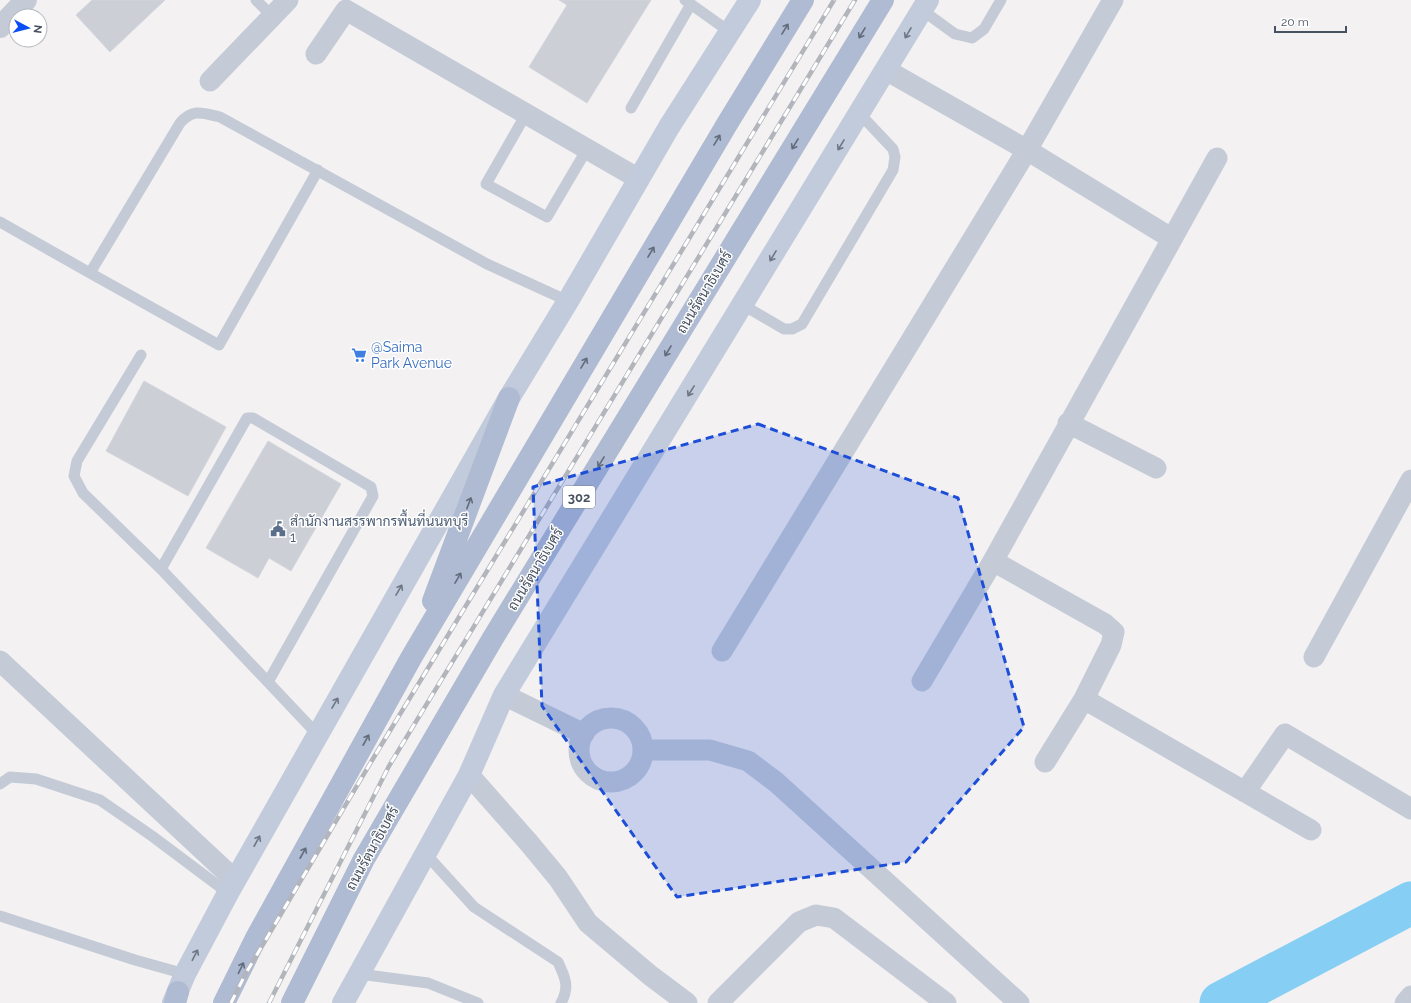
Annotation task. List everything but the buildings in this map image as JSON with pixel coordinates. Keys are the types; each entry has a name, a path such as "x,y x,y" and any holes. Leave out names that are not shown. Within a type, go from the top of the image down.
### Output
{"main road":[{"path":"178,993 232,886 509,398 568,302 669,127 750,0"},
{"path":"224,1003 256,938 411,658 564,397 803,0"},
{"name":"ถนนรัตนาธิเบศร์","path":"292,1003 364,859 493,638 883,0"},
{"name":"302","path":"343,1003 468,775 504,695 860,114 925,5"},
{"path":"411,658 509,398"}],"street":[{"path":"0,27 26,0"},
{"path":"210,82 288,0"},
{"path":"722,651 1027,150 1113,0"},
{"path":"316,54 346,10 639,179"},
{"path":"886,70 1027,150 1171,238"},
{"path":"922,681 992,561 1217,158"},
{"path":"1068,423 1156,468"},
{"path":"1314,656 1411,480"},
{"path":"992,561 1105,624 1114,632 1111,645 1084,699 1045,762"},
{"path":"0,661 232,886"},
{"path":"504,695 584,734"},
{"path":"1084,699 1312,830"},
{"path":"616,718 628,722 637,732 644,750 639,767 630,776 619,782 607,782 595,778 586,770 580,758 580,745 584,734 592,724 604,719 616,718"},
{"path":"1245,792 1285,734 1411,809"},
{"path":"644,750 710,750 748,761 776,782 1019,1003"},
{"path":"468,775 530,843 558,878 588,923 650,976 687,1003"},
{"path":"718,1003 799,922 816,915 834,918 946,1003"},
{"path":"1405,1003 1411,996"}],"lane":[{"path":"256,0 272,16"},
{"path":"925,5 955,34 972,38 984,29 1001,0"},
{"path":"631,108 688,2 730,32"},
{"path":"90,273 180,123 187,114 200,112 220,117 486,264 568,302"},
{"path":"526,114 486,184 547,217 587,149"},
{"path":"743,305 784,329 792,329 802,324 893,170 895,157 893,149 860,114"},
{"path":"0,222 219,345 318,170"},
{"path":"141,355 77,461 74,476 83,493 161,569 317,734"},
{"path":"161,569 247,418 253,418 371,487 373,496 268,682"},
{"path":"0,784 10,777 36,779 100,800 152,836 232,886"},
{"path":"425,853 474,907 558,962 565,977 566,994 561,1003"},
{"path":"0,916 135,960 178,993"},
{"path":"359,974 428,982 478,1003"}],"highlighted area":[{"path":"758,424 958,498 1024,727 906,862 677,897 542,706 533,487"}],"waterway":[{"path":"1221,1003 1411,903"}],"railway":[{"path":"231,1003 246,973 374,757 834,0"},
{"path":"269,1003 389,766 855,0"}],"place":[{"name":"@Saima Park Avenue","path":"359,355"},
{"name":"สำนักงานสรรพากรพื้นที่นนทบุรี 1","path":"278,529"}]}
